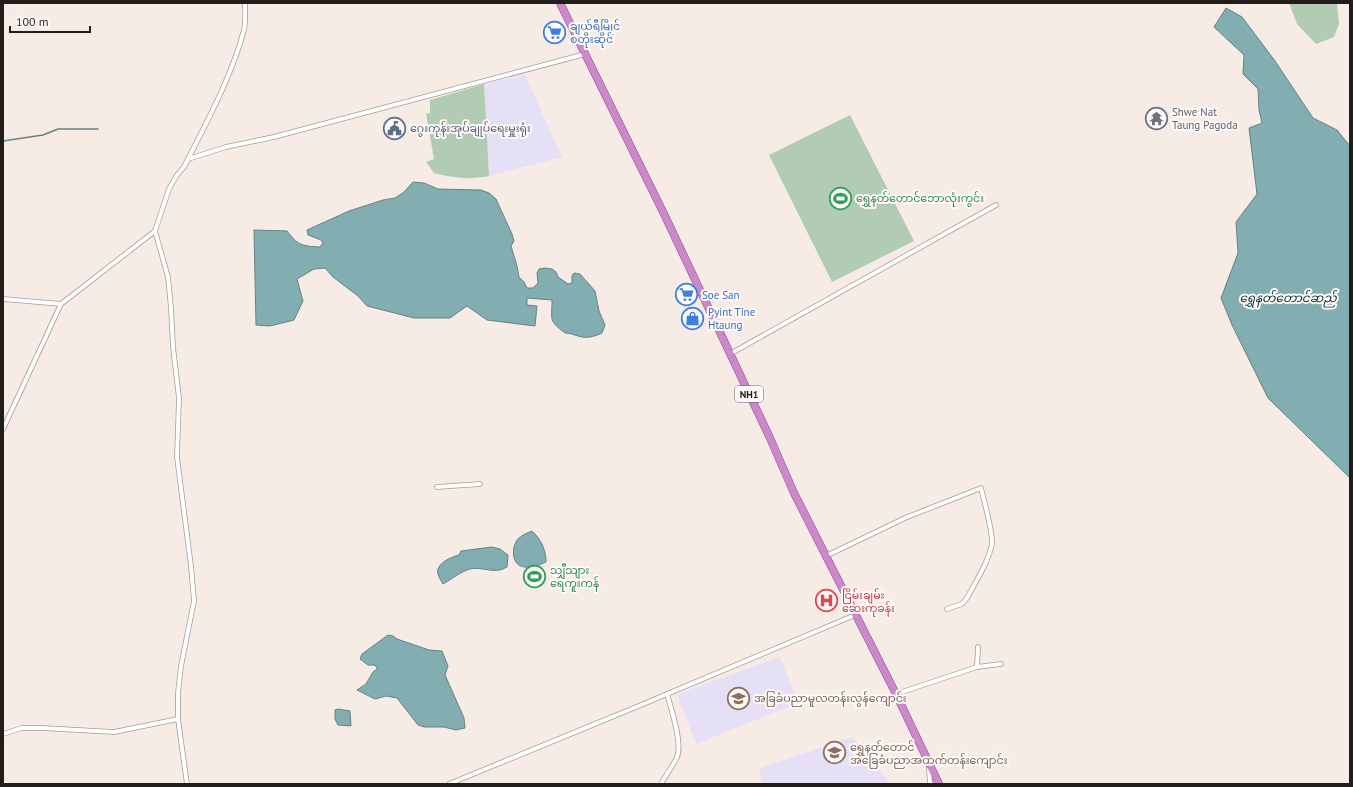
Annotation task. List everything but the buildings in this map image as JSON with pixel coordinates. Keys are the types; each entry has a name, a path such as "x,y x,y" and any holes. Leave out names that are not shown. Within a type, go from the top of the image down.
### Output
{"highway":[{"name":"NH1","path":"560,3 665,216 770,438 794,493 896,694 939,784"}],"street":[{"path":"3,429 61,304 155,231 169,189 177,175 184,167 210,116 230,71 244,29 245,3"},
{"path":"188,159 226,147 289,133 585,54"},
{"path":"729,354 996,205"},
{"path":"155,231 168,277 173,347 179,398 177,457 194,601 181,666 178,693 178,719 187,784"},
{"path":"3,299 61,304"},
{"path":"437,487 480,484"},
{"path":"826,556 905,518 981,488 992,542 988,556 967,598 962,604 947,609"},
{"path":"449,784 855,615"},
{"path":"977,666 978,647"},
{"path":"896,694 977,666 1001,664"},
{"path":"661,784 678,756 679,749 667,694"},
{"path":"3,734 22,728 114,732 178,719"},
{"path":"929,764 930,784"}],"shaded area":[{"path":"525,75 562,157 489,176 484,84"},
{"path":"780,657 798,703 696,744 677,694"},
{"name":"ရွှေနတ်တောင် အခြေခံပညာအထက်တန်းကျောင်း","path":"852,737 891,784 762,784 760,768"}],"green space":[{"path":"1289,3 1337,3 1339,24 1334,37 1316,44 1297,24"},
{"path":"484,84 489,176 462,178 434,173 426,162 434,159 426,114 430,113 430,100"},
{"name":"ရွှေနတ်တောင်ဘောလုံးကွင်း","path":"850,115 914,241 832,282 769,155"}],"water":[{"name":"ရွှေနတ်တောင်ဆည်","path":"1226,8 1242,17 1275,61 1313,118 1337,130 1350,146 1350,478 1268,398 1232,325 1221,298 1238,253 1236,222 1257,194 1249,128 1262,123 1259,110 1258,89 1243,74 1244,55 1214,27"},
{"path":"413,182 424,183 438,189 481,190 489,193 496,199 512,234 514,241 511,246 519,277 527,288 533,288 538,283 537,273 539,269 552,269 556,272 558,277 568,284 572,283 572,276 574,273 580,274 595,291 599,311 605,325 602,333 580,337 570,333 565,333 552,320 552,300 527,298 527,305 537,306 535,326 487,320 467,306 450,318 414,318 367,306 358,296 333,277 325,268 314,269 297,279 303,301 294,320 270,326 256,325 254,230 287,231 294,240 301,244 320,247 323,243 321,240 308,235 307,230 349,211 383,200 395,198 404,192"},
{"path":"532,531 542,545 546,562 530,567 520,566 515,560 513,551 514,547 518,539"},
{"path":"492,547 500,549 508,555 507,567 498,570 475,568 466,570 443,584 438,575 438,570 441,564 452,557 459,555 461,551"},
{"path":"388,635 429,650 442,651 448,666 445,675 464,718 465,728 456,730 444,727 424,727 418,725 397,698 386,696 375,699 357,690 366,684 373,672 377,669 374,665 368,665 360,659 362,654"},
{"path":"335,710 350,711 351,726 338,725 335,719"}],"waterway":[{"path":"3,141 43,135 58,129 98,129"}],"place":[{"name":"ချယ်ရီမြိုင် စတိုးဆိုင်","path":"554,32"},
{"name":"Shwe Nat Taung Pagoda","path":"1156,118"},
{"name":"ဂွေးကုန်းအုပ်ချုပ်ရေးမှူးရုံး","path":"395,128"},
{"name":"ရွှေနတ်တောင်ဘောလုံးကွင်း","path":"841,198"},
{"name":"Soe San","path":"687,295"},
{"name":"Pyint Tine Htaung","path":"693,318"},
{"name":"သျှီသျား ရေကူးကန်","path":"534,576"},
{"name":"ငြိမ်းချမ်း ဆေးကုခန်း","path":"827,601"},
{"name":"အခြခံပညာမူလတန်းလွန်ကျောင်း","path":"738,698"},
{"name":"ရွှေနတ်တောင် အခြေခံပညာအထက်တန်းကျောင်း","path":"835,753"}]}
